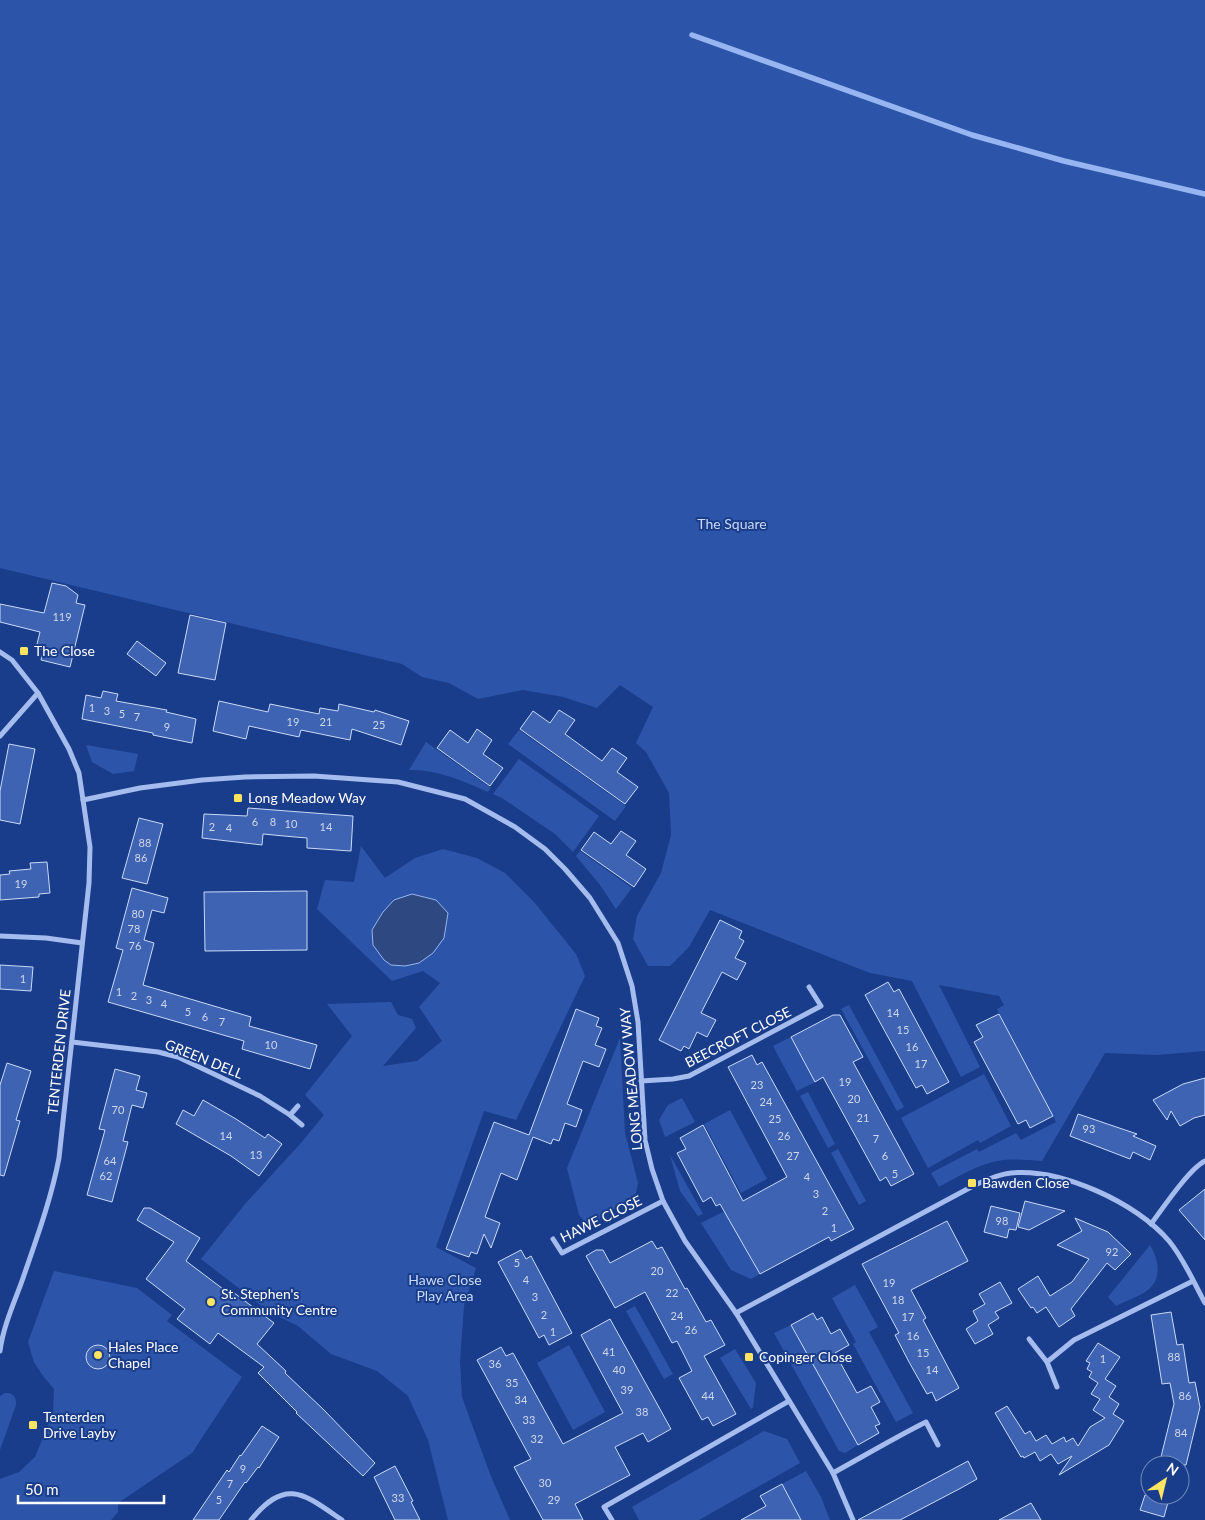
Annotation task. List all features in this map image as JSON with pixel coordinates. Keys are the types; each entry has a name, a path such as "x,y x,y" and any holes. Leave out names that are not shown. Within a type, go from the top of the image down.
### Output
{"street":[{"name":"TENTERDEN DRIVE","path":"0,652 12,660 38,693 68,749 79,773 90,848 89,883 59,1158 38,1235 6,1323 0,1351"},
{"path":"0,736 38,693"},
{"name":"LONG MEADOW WAY","path":"83,800 140,788 245,777 314,776 398,782 465,799 515,827 545,849 590,898 618,943 632,986 638,1022 645,1140 663,1201 685,1241 736,1313 833,1473 853,1520"},
{"path":"0,936 46,938 82,943"},
{"name":"BEECROFT CLOSE","path":"641,1081 689,1076 821,1006 809,987"},
{"name":"GREEN DELL","path":"72,1042 158,1052 178,1058 252,1092 290,1115 302,1125"},
{"path":"290,1115 298,1106"},
{"path":"1151,1224 1189,1175 1205,1161"},
{"path":"736,1313 975,1185 1011,1173 1038,1174 1094,1188 1135,1211 1169,1241 1205,1304"},
{"name":"HAWE CLOSE","path":"553,1238 562,1253 663,1201"},
{"path":"1047,1362 1074,1340 1193,1281"},
{"path":"0,1321 6,1323"},
{"path":"1029,1339 1047,1362 1057,1387"},
{"path":"612,1520 604,1507 789,1401"},
{"path":"833,1473 871,1453 900,1434 926,1422 938,1445"},
{"path":"251,1520 274,1498 287,1493 297,1494 313,1500 342,1520"}],"green space":[{"name":"The Square","path":"0,0 1205,0 1205,1051 1157,1055 1105,1053 1042,1161 1003,1160 986,1164 970,1170 939,1187 931,1173 977,1149 979,1152 1016,1133 1021,1140 1056,1122 997,1009 1004,1005 999,996 939,985 980,1067 961,1077 912,981 870,973 710,910 689,947 670,966 648,966 633,939 637,916 661,873 671,835 669,793 646,752 636,743 653,707 620,685 597,708 563,697 523,690 478,699 449,683 422,677 402,664 0,568"},
{"path":"519,730 626,806 615,821 508,744"},
{"path":"426,742 491,788 488,792 440,774 429,771 409,770"},
{"path":"86,745 138,754 134,771 113,774 92,762"},
{"path":"519,759 599,816 573,852 555,834 502,798 493,794"},
{"name":"Hawe Close Play Area","path":"361,846 385,878 415,858 443,849 477,858 505,873 534,902 576,954 585,976 516,1120 484,1111 436,1247 476,1268 464,1306 460,1361 462,1397 490,1474 510,1520 448,1520 428,1440 408,1396 377,1371 331,1354 298,1326 271,1313 201,1259 245,1204 324,1115 305,1095 352,1036 327,1004 391,1002 398,1015 412,1019 416,1028 383,1066 417,1061 442,1041 419,1007 440,983 423,971 392,981 317,909 325,880 354,882"},
{"path":"580,851 632,888 616,909 600,885 576,856"},
{"path":"849,1005 904,1107 897,1111 841,1009"},
{"path":"791,1037 815,1082 797,1091 773,1046"},
{"path":"620,1038 625,1133 638,1183 636,1193 628,1200 596,1221 585,1222 579,1215 567,1168"},
{"path":"984,1074 1011,1126 980,1143 978,1140 928,1168 901,1118"},
{"path":"808,1092 835,1144 828,1148 800,1096"},
{"path":"682,1098 695,1122 665,1137 659,1120 668,1105"},
{"path":"730,1110 767,1179 741,1193 704,1124"},
{"path":"838,1149 866,1201 859,1205 831,1153"},
{"path":"670,1155 703,1214 698,1216 680,1191"},
{"path":"725,1211 760,1274 751,1279 731,1270 701,1223"},
{"path":"1150,1245 1156,1257 1158,1270 1155,1282 1145,1292 1116,1306 1108,1297"},
{"path":"54,1271 137,1288 172,1315 167,1321 242,1377 192,1453 118,1503 118,1512 111,1520 0,1520 0,1479 19,1472 35,1457 53,1414 54,1389 34,1362 28,1342"},
{"path":"855,1285 878,1327 869,1332 913,1413 896,1422 853,1344 856,1342 832,1298"},
{"path":"635,1306 673,1374 664,1379 626,1311"},
{"path":"791,1325 858,1445 845,1453 839,1451 774,1333"},
{"path":"569,1345 605,1412 573,1430 537,1363"},
{"path":"735,1349 756,1383 753,1407 751,1409 720,1358"},
{"path":"5,1393 14,1396 16,1405 0,1450 0,1396"},
{"path":"764,1431 787,1439 800,1463 699,1520 639,1520 632,1507"},
{"path":"806,1471 821,1497 830,1520 801,1520 782,1484"}],"shaded area":[{"path":"412,894 436,900 448,913 444,938 433,953 419,963 405,966 391,965 384,960 373,945 372,930 383,912 394,900"}],"building":[{"path":"52,583 66,586 78,595 76,603 85,605 70,667 41,660 43,650 36,648 40,632 0,622 0,604 44,613"},
{"path":"190,615 226,623 215,680 178,673"},
{"path":"137,641 166,663 156,676 127,654"},
{"path":"103,691 118,694 116,701 167,710 166,712 196,719 192,743 82,719 86,695 101,698"},
{"path":"219,701 268,712 270,704 319,714 320,708 338,711 339,704 374,712 375,710 409,721 401,745 352,729 350,740 301,730 299,737 249,726 246,739 213,731"},
{"path":"559,710 575,720 565,734 602,761 612,748 627,758 617,772 638,787 625,804 520,729 533,711 550,723"},
{"path":"477,729 492,740 483,754 503,768 490,786 437,748 450,730 468,743"},
{"path":"9,744 35,749 20,824 0,820 0,791"},
{"path":"248,808 353,816 351,851 307,848 307,838 263,834 262,845 202,838 204,814 247,816"},
{"path":"139,818 163,824 147,884 122,878"},
{"path":"621,831 636,841 626,855 646,869 634,887 581,850 594,832 611,844"},
{"path":"47,862 50,893 39,894 39,897 0,900 0,875 10,874 9,871 31,869 30,863"},
{"path":"132,888 168,898 164,913 152,910 144,940 154,943 143,985 251,1017 249,1026 317,1045 310,1069 242,1049 244,1041 108,1002 123,950 116,948"},
{"path":"307,891 307,950 205,951 204,892"},
{"path":"720,920 742,931 739,938 744,941 735,958 746,963 737,980 722,972 701,1013 716,1020 707,1037 697,1032 689,1049 684,1046 681,1051 659,1040"},
{"path":"0,965 33,967 31,991 0,989"},
{"path":"888,982 894,992 899,989 949,1082 927,1094 922,1085 916,1088 865,995"},
{"path":"576,1009 599,1018 596,1026 602,1028 595,1045 606,1049 599,1067 583,1061 567,1104 582,1110 576,1127 565,1123 559,1141 553,1139 551,1144 533,1137 517,1180 501,1173 485,1217 500,1223 491,1248 484,1234 477,1254 471,1252 469,1257 446,1249 494,1122 529,1135"},
{"path":"999,1014 1053,1116 1030,1128 1026,1120 1018,1124 974,1042 983,1037 976,1025"},
{"path":"833,1015 840,1015 863,1057 853,1062 914,1174 891,1186 886,1177 880,1181 823,1077 815,1082 791,1037"},
{"path":"752,1055 757,1065 762,1062 854,1229 831,1241 829,1237 760,1274 720,1204 716,1206 711,1197 703,1202 677,1153 686,1149 680,1138 703,1125 743,1201 787,1177 728,1067"},
{"path":"7,1063 31,1071 16,1120 20,1121 4,1176 0,1175 0,1085"},
{"path":"115,1069 140,1076 136,1090 147,1093 143,1108 132,1105 123,1141 128,1142 112,1202 87,1195 105,1130 99,1129"},
{"path":"1205,1078 1205,1115 1194,1118 1180,1126 1171,1111 1167,1120 1153,1100 1183,1084"},
{"path":"203,1100 265,1138 268,1134 282,1144 259,1176 231,1156 176,1124 183,1110 194,1116"},
{"path":"1078,1114 1137,1134 1133,1136 1156,1146 1150,1160 1133,1152 1130,1159 1070,1136"},
{"path":"1205,1189 1205,1240 1179,1210"},
{"path":"1025,1201 1065,1211 1029,1230 1018,1227"},
{"path":"991,1206 1020,1213 1016,1230 1009,1229 1007,1238 984,1232"},
{"path":"144,1208 150,1208 200,1238 186,1261 227,1292 229,1289 274,1323 257,1344 286,1371 285,1373 375,1463 363,1476 296,1413 258,1373 264,1367 218,1333 210,1344 177,1319 185,1309 146,1279 174,1242 137,1220"},
{"path":"1075,1218 1108,1232 1131,1254 1115,1270 1107,1263 1071,1309 1075,1316 1059,1327 1046,1307 1037,1313 1033,1307 1031,1308 1018,1289 1038,1276 1050,1296 1072,1282 1089,1259 1057,1245 1082,1231"},
{"path":"947,1221 968,1261 911,1290 926,1318 923,1320 959,1388 936,1401 932,1392 927,1394 909,1362 895,1335 899,1333 862,1264"},
{"path":"652,1241 657,1249 662,1247 706,1322 711,1320 725,1345 704,1356 736,1414 713,1426 708,1417 702,1420 679,1378 692,1371 677,1341 672,1343 645,1292 615,1308 586,1256 596,1250 603,1250 610,1263"},
{"path":"521,1250 526,1259 531,1256 572,1333 549,1345 544,1335 539,1338 498,1262"},
{"path":"1000,1282 1012,1303 995,1312 999,1318 988,1325 993,1334 975,1344 966,1329 978,1321 973,1311 985,1304 979,1294"},
{"path":"1171,1312 1177,1345 1183,1344 1189,1383 1195,1382 1200,1407 1188,1455 1161,1455 1174,1404 1170,1383 1162,1384 1151,1315"},
{"path":"813,1313 817,1320 822,1317 831,1334 840,1329 849,1345 835,1353 857,1393 871,1386 880,1402 871,1407 880,1424 875,1426 879,1433 858,1445 791,1325"},
{"path":"610,1319 671,1429 648,1442 643,1433 615,1447 630,1475 575,1504 583,1520 543,1520 514,1467 531,1459 477,1360 501,1347 506,1356 513,1353 563,1444 623,1413 581,1335"},
{"path":"1098,1343 1120,1357 1105,1379 1116,1386 1109,1397 1119,1404 1113,1414 1124,1421 1109,1445 1059,1475 1072,1456 1058,1464 1051,1454 1040,1461 1035,1452 1024,1458 1023,1456 1021,1457 995,1413 1007,1406 1025,1434 1030,1431 1036,1441 1046,1435 1052,1444 1064,1437 1066,1442 1073,1438 1078,1446 1090,1427 1105,1418 1093,1410 1100,1399 1091,1394 1098,1383 1089,1377 1092,1372 1087,1369 1090,1363 1086,1361"},
{"name":"Hales Place Chapel","path":"98,1345 107,1348 110,1357 107,1366 98,1369 89,1366 86,1357 89,1348"},
{"path":"262,1426 279,1437 259,1468 245,1482 219,1520 193,1520 227,1470 229,1472"},
{"path":"968,1461 977,1479 961,1488 900,1520 858,1520"},
{"path":"395,1466 413,1501 411,1502 420,1520 395,1520 374,1477"},
{"path":"782,1484 801,1520 741,1520 766,1506 760,1496"},
{"path":"1031,1503 1041,1520 999,1520"},
{"path":"1142,1505 1167,1505 1164,1517 1140,1510"}],"waterway":[{"path":"692,35 972,135 1064,161 1205,194"}],"place":[{"name":"The Close","path":"24,651"},
{"name":"Long Meadow Way","path":"238,798"},
{"name":"Bawden Close","path":"972,1183"},
{"name":"St. Stephen's Community Centre","path":"211,1302"},
{"name":"Hales Place Chapel","path":"98,1355"},
{"name":"Copinger Close","path":"749,1357"},
{"name":"Tenterden Drive Layby","path":"33,1425"}]}
